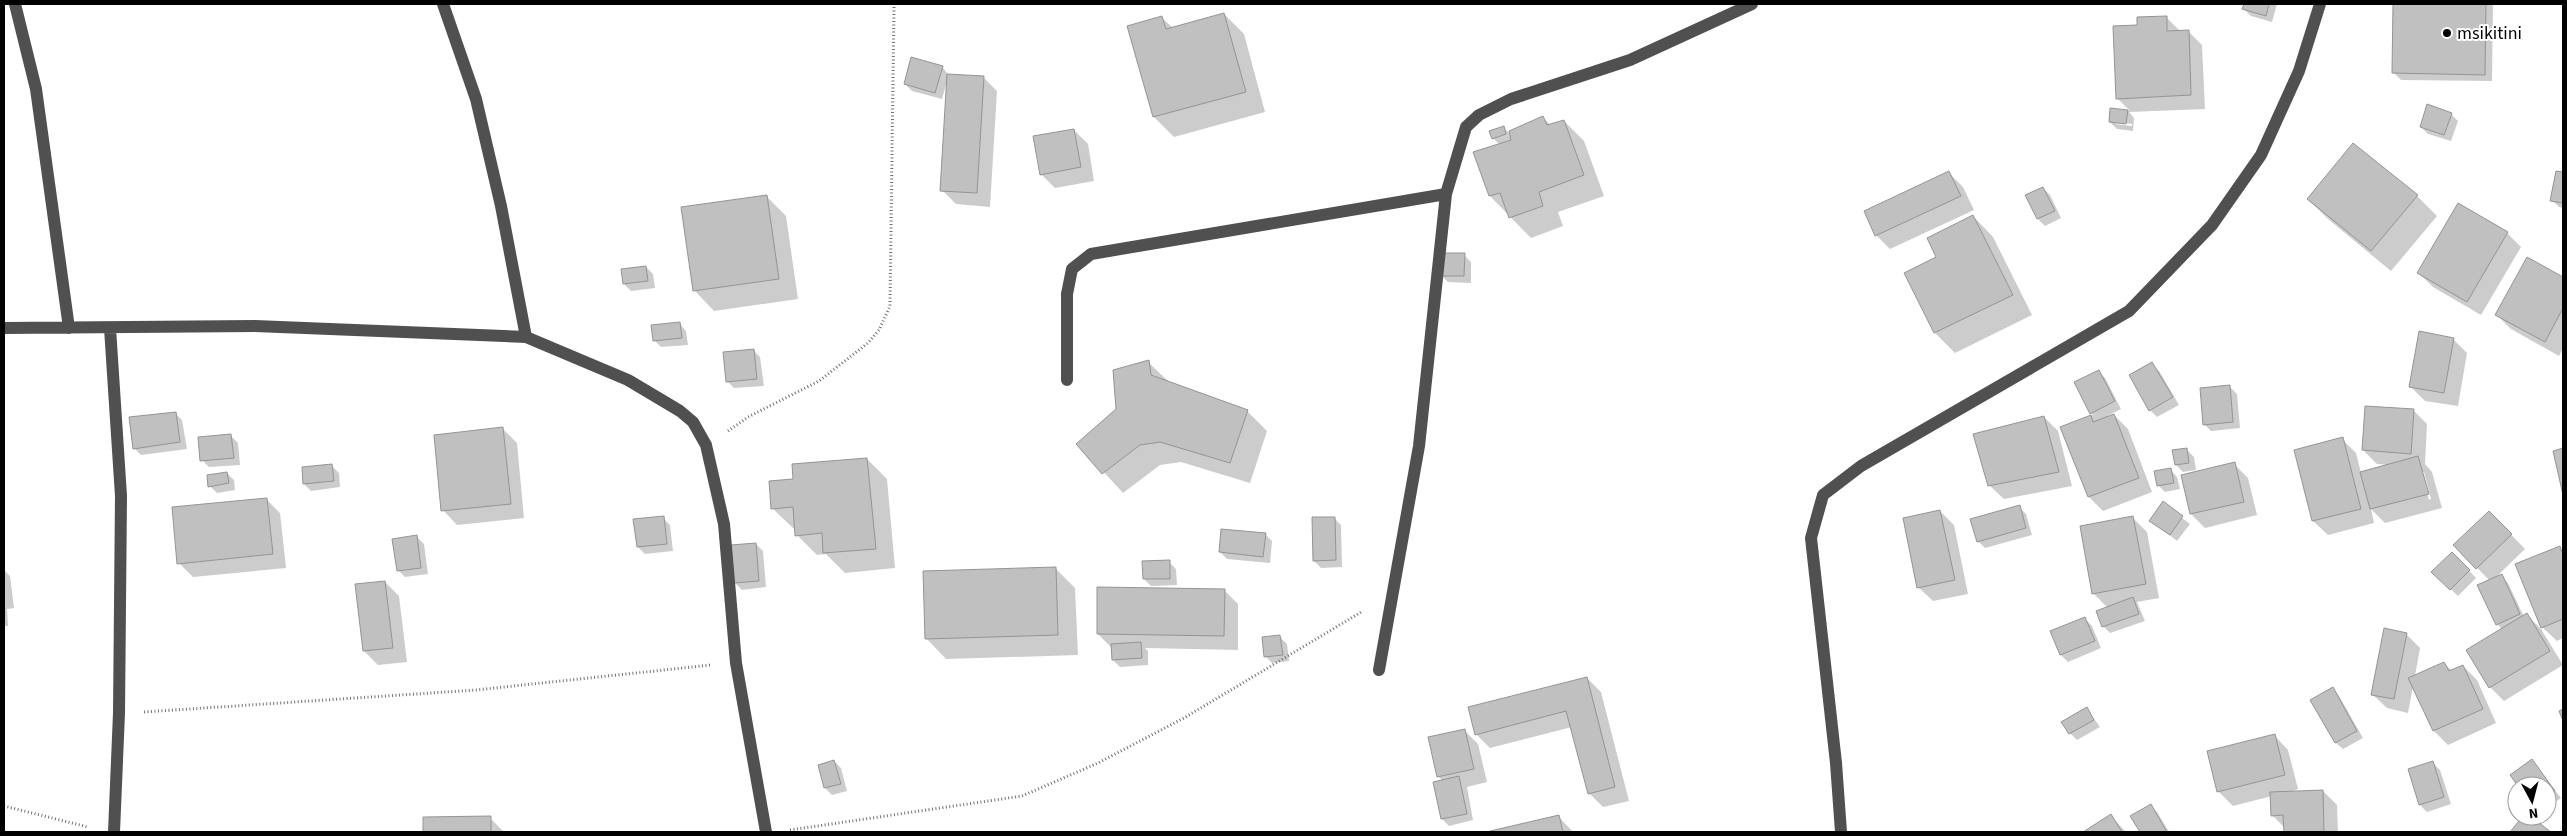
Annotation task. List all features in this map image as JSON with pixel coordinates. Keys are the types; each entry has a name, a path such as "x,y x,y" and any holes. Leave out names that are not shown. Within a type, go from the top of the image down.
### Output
{"street":[{"path":"15,4 36,89 69,328"},
{"path":"443,4 476,99 501,206 526,337"},
{"path":"1380,670 1420,446 1446,194 1466,127 1480,115 1511,99 1630,60 1752,4"},
{"path":"1841,832 1836,763 1811,538 1822,495 1861,466 2129,310 2212,225 2261,155 2299,71 2320,4"},
{"path":"1067,380 1066,294 1072,268 1091,254 1446,194"},
{"path":"4,328 255,326 526,337 628,380 680,410 693,422 707,448 724,524 736,663 766,832"},
{"path":"110,328 121,496 119,713 114,832"}],"path":[{"path":"707,448 748,417 826,375 868,343 880,330 890,306 894,4"},
{"path":"784,831 1022,796 1098,763 1184,718 1393,592"},
{"path":"119,713 476,690 736,663"},
{"path":"4,806 93,828"}],"building":[{"path":"2244,4 2269,4 2266,16 2242,9"},
{"path":"2393,4 2486,4 2485,75 2392,73"},
{"path":"1224,13 1246,92 1153,117 1127,26 1162,16 1166,29"},
{"path":"2167,16 2167,31 2189,30 2191,95 2116,99 2113,26 2137,25 2137,17"},
{"path":"911,57 943,66 935,93 904,84"},
{"path":"947,74 984,76 977,193 940,191"},
{"path":"2427,104 2452,113 2444,135 2420,127"},
{"path":"2110,108 2128,110 2126,124 2109,122"},
{"path":"1543,116 1547,125 1564,120 1584,175 1539,192 1543,206 1509,218 1500,193 1489,196 1473,152 1511,140 1509,131"},
{"path":"1504,126 1506,134 1492,139 1489,131"},
{"path":"1074,129 1081,167 1040,175 1033,136"},
{"path":"2353,143 2418,195 2371,251 2307,199"},
{"path":"1949,171 1961,196 1875,236 1864,211"},
{"path":"2556,171 2563,172 2563,203 2550,201"},
{"path":"2043,187 2055,211 2037,219 2025,195"},
{"path":"767,195 779,279 693,291 681,207"},
{"path":"2458,203 2508,232 2467,302 2417,273"},
{"path":"1973,215 2013,295 1934,333 1904,273 1936,257 1927,238"},
{"path":"1440,253 1465,253 1464,276 1440,276"},
{"path":"2527,257 2563,277 2563,308 2545,342 2495,315"},
{"path":"646,266 648,281 623,284 621,269"},
{"path":"680,322 682,338 653,341 651,325"},
{"path":"2419,331 2454,338 2444,393 2409,387"},
{"path":"754,349 757,379 726,382 723,352"},
{"path":"1149,360 1151,375 1248,410 1230,463 1160,442 1140,445 1102,474 1076,444 1116,409 1113,370"},
{"path":"2152,362 2173,397 2149,411 2129,375"},
{"path":"2099,370 2115,401 2090,414 2074,382"},
{"path":"2230,385 2233,422 2203,425 2200,388"},
{"path":"2365,406 2414,409 2411,454 2362,450"},
{"path":"176,412 180,442 133,449 129,417"},
{"path":"2114,414 2139,478 2088,497 2060,427 2091,415 2093,422"},
{"path":"2044,416 2059,472 1988,486 1973,434"},
{"path":"503,427 511,504 441,511 434,435"},
{"path":"231,434 234,458 200,461 198,437"},
{"path":"2343,437 2361,509 2312,521 2294,450"},
{"path":"2187,448 2189,463 2175,465 2172,450"},
{"path":"2563,448 2563,495 2553,451"},
{"path":"2418,456 2429,494 2370,509 2360,472"},
{"path":"867,458 876,549 823,553 822,533 795,536 793,507 771,509 769,481 793,479 792,464"},
{"path":"2235,462 2244,502 2190,514 2181,475"},
{"path":"332,464 334,481 303,484 302,467"},
{"path":"2171,468 2174,483 2157,486 2154,471"},
{"path":"227,472 229,483 208,487 207,475"},
{"path":"267,498 273,554 177,564 172,507"},
{"path":"2163,501 2183,516 2170,535 2149,521"},
{"path":"2020,505 2026,528 1977,542 1970,519"},
{"path":"1940,510 1955,580 1917,588 1903,518"},
{"path":"2489,511 2512,534 2476,569 2453,545"},
{"path":"664,516 667,544 637,547 633,519"},
{"path":"2133,516 2146,584 2092,594 2080,526"},
{"path":"1312,517 1335,517 1336,560 1313,561"},
{"path":"1221,529 1266,533 1263,557 1219,552"},
{"path":"417,535 421,568 397,571 392,539"},
{"path":"756,543 759,581 734,583 731,545"},
{"path":"2560,546 2563,555 2563,619 2541,628 2515,564"},
{"path":"2452,552 2470,570 2450,590 2431,572"},
{"path":"1170,560 1170,579 1143,579 1142,561"},
{"path":"1056,567 1058,635 925,639 923,571"},
{"path":"2502,574 2520,614 2496,625 2477,585"},
{"path":"385,581 393,648 363,651 355,584"},
{"path":"1097,587 1225,589 1224,636 1097,634"},
{"path":"2133,597 2139,614 2102,627 2096,611"},
{"path":"2527,613 2550,651 2489,688 2466,650"},
{"path":"2085,617 2095,641 2060,655 2050,631"},
{"path":"2384,628 2407,633 2394,699 2371,695"},
{"path":"1280,635 1283,655 1264,657 1262,637"},
{"path":"1141,642 1142,658 1112,660 1111,644"},
{"path":"2444,662 2449,671 2463,665 2483,709 2433,731 2408,678"},
{"path":"1587,677 1615,787 1588,794 1566,711 1475,735 1468,707"},
{"path":"2333,687 2357,731 2335,743 2310,700"},
{"path":"2087,707 2094,720 2069,734 2061,722"},
{"path":"2563,709 2563,721 2559,711"},
{"path":"1465,729 1474,769 1437,777 1428,737"},
{"path":"2275,734 2285,775 2217,792 2207,751"},
{"path":"2532,759 2544,776 2511,776"},
{"path":"834,760 841,784 824,788 818,765"},
{"path":"2433,761 2444,797 2419,805 2408,769"},
{"path":"1459,776 1467,814 1441,819 1433,782"},
{"path":"2323,790 2324,832 2284,832 2283,815 2271,816 2270,792"},
{"path":"2151,804 2167,832 2140,832 2130,816"},
{"path":"2111,814 2122,832 2083,832"},
{"path":"1559,815 1563,832 1486,832"},
{"path":"491,816 491,832 423,832 423,817"},
{"path":"2515,826 2543,826 2551,832 2510,832"}],"place":[{"name":"msikitini","path":"2447,33"}]}
